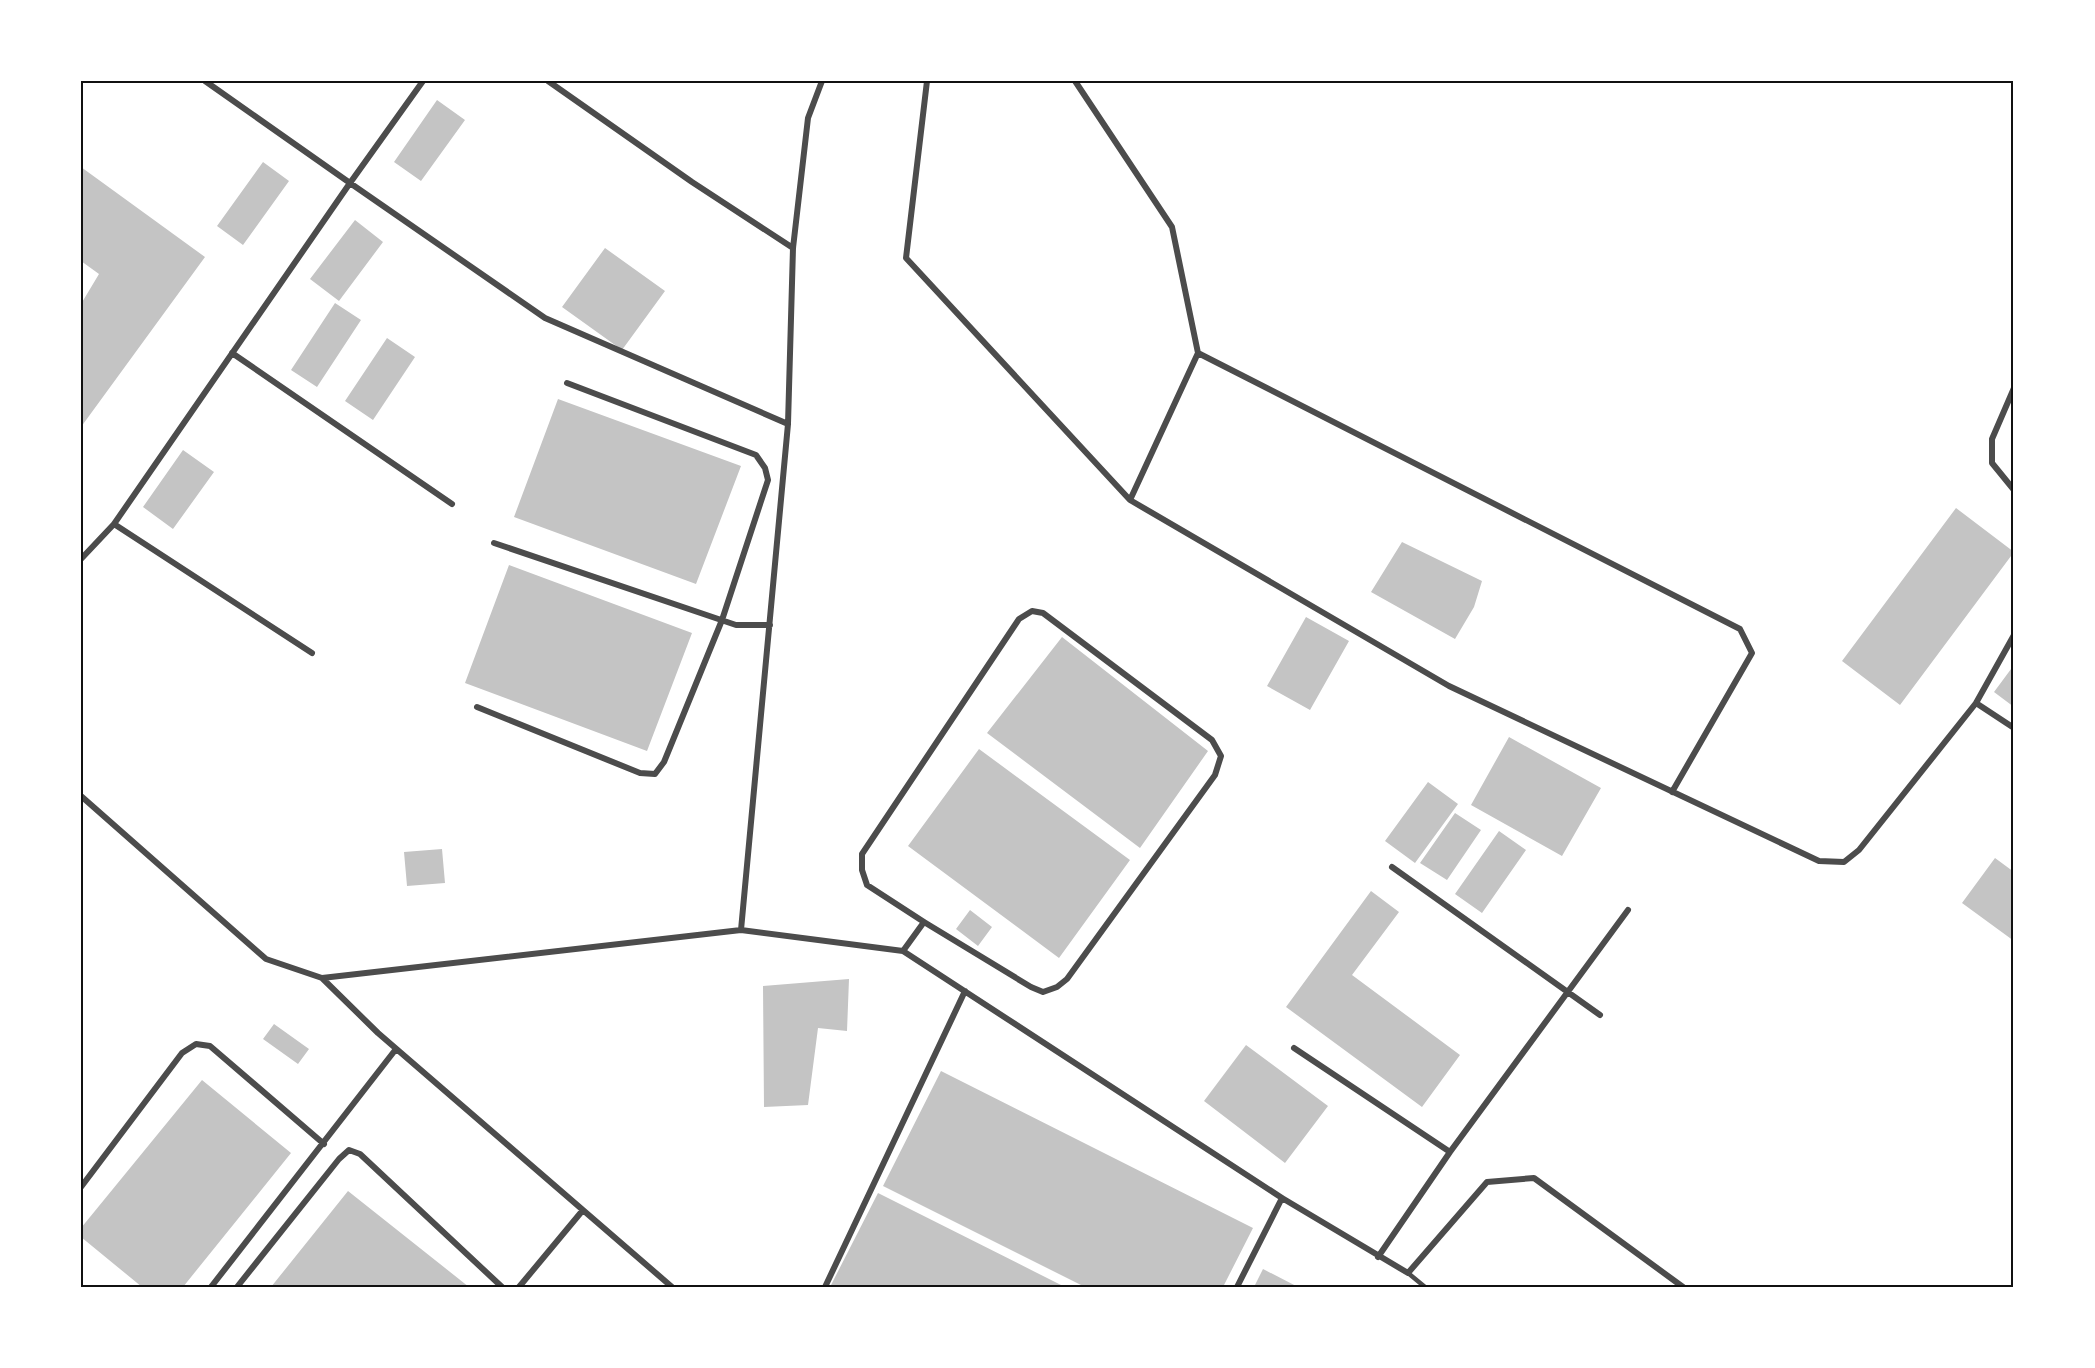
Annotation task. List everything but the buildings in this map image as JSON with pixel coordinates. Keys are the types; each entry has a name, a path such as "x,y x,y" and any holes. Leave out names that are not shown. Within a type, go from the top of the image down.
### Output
{"street":[{"path":"204,81 545,318 788,424"},
{"path":"81,559 114,524 423,81"},
{"path":"548,81 692,182 793,248"},
{"path":"741,930 788,424 793,248 808,118 822,81"},
{"path":"927,81 906,258 1130,500 1449,686 1820,861 1844,862 1859,849 1976,703 2014,635"},
{"path":"1075,81 1172,227 1198,352 1130,500"},
{"path":"1198,352 1740,629 1752,653 1672,792"},
{"path":"232,353 452,504"},
{"path":"477,706 640,773 655,774 664,762 722,620 768,480 765,468 756,455 567,383"},
{"path":"2014,388 1992,439 1992,463 2014,490"},
{"path":"114,524 312,653"},
{"path":"494,543 736,625 770,625"},
{"path":"1032,611 1043,613 1212,740 1221,756 1215,775 1067,979 1058,987 1043,992 1031,987 924,922 867,885 862,870 862,854 1019,619 1032,611"},
{"path":"1976,703 2014,728"},
{"path":"81,796 266,959 322,978 396,1049 672,1287"},
{"path":"1392,867 1600,1015"},
{"path":"1378,1257 1450,1152 1628,910"},
{"path":"903,951 924,922"},
{"path":"322,978 741,930 903,951 1282,1198 1408,1274 1487,1182 1534,1178 1683,1287"},
{"path":"825,1287 965,991"},
{"path":"81,1187 182,1053 196,1044 210,1047 324,1144"},
{"path":"1294,1048 1450,1152"},
{"path":"211,1287 396,1049"},
{"path":"237,1287 339,1159 349,1150 360,1154 502,1287"},
{"path":"1237,1287 1282,1198"},
{"path":"519,1287 583,1210"}],"lane":[{"path":"1408,1274 1425,1287"}]}
